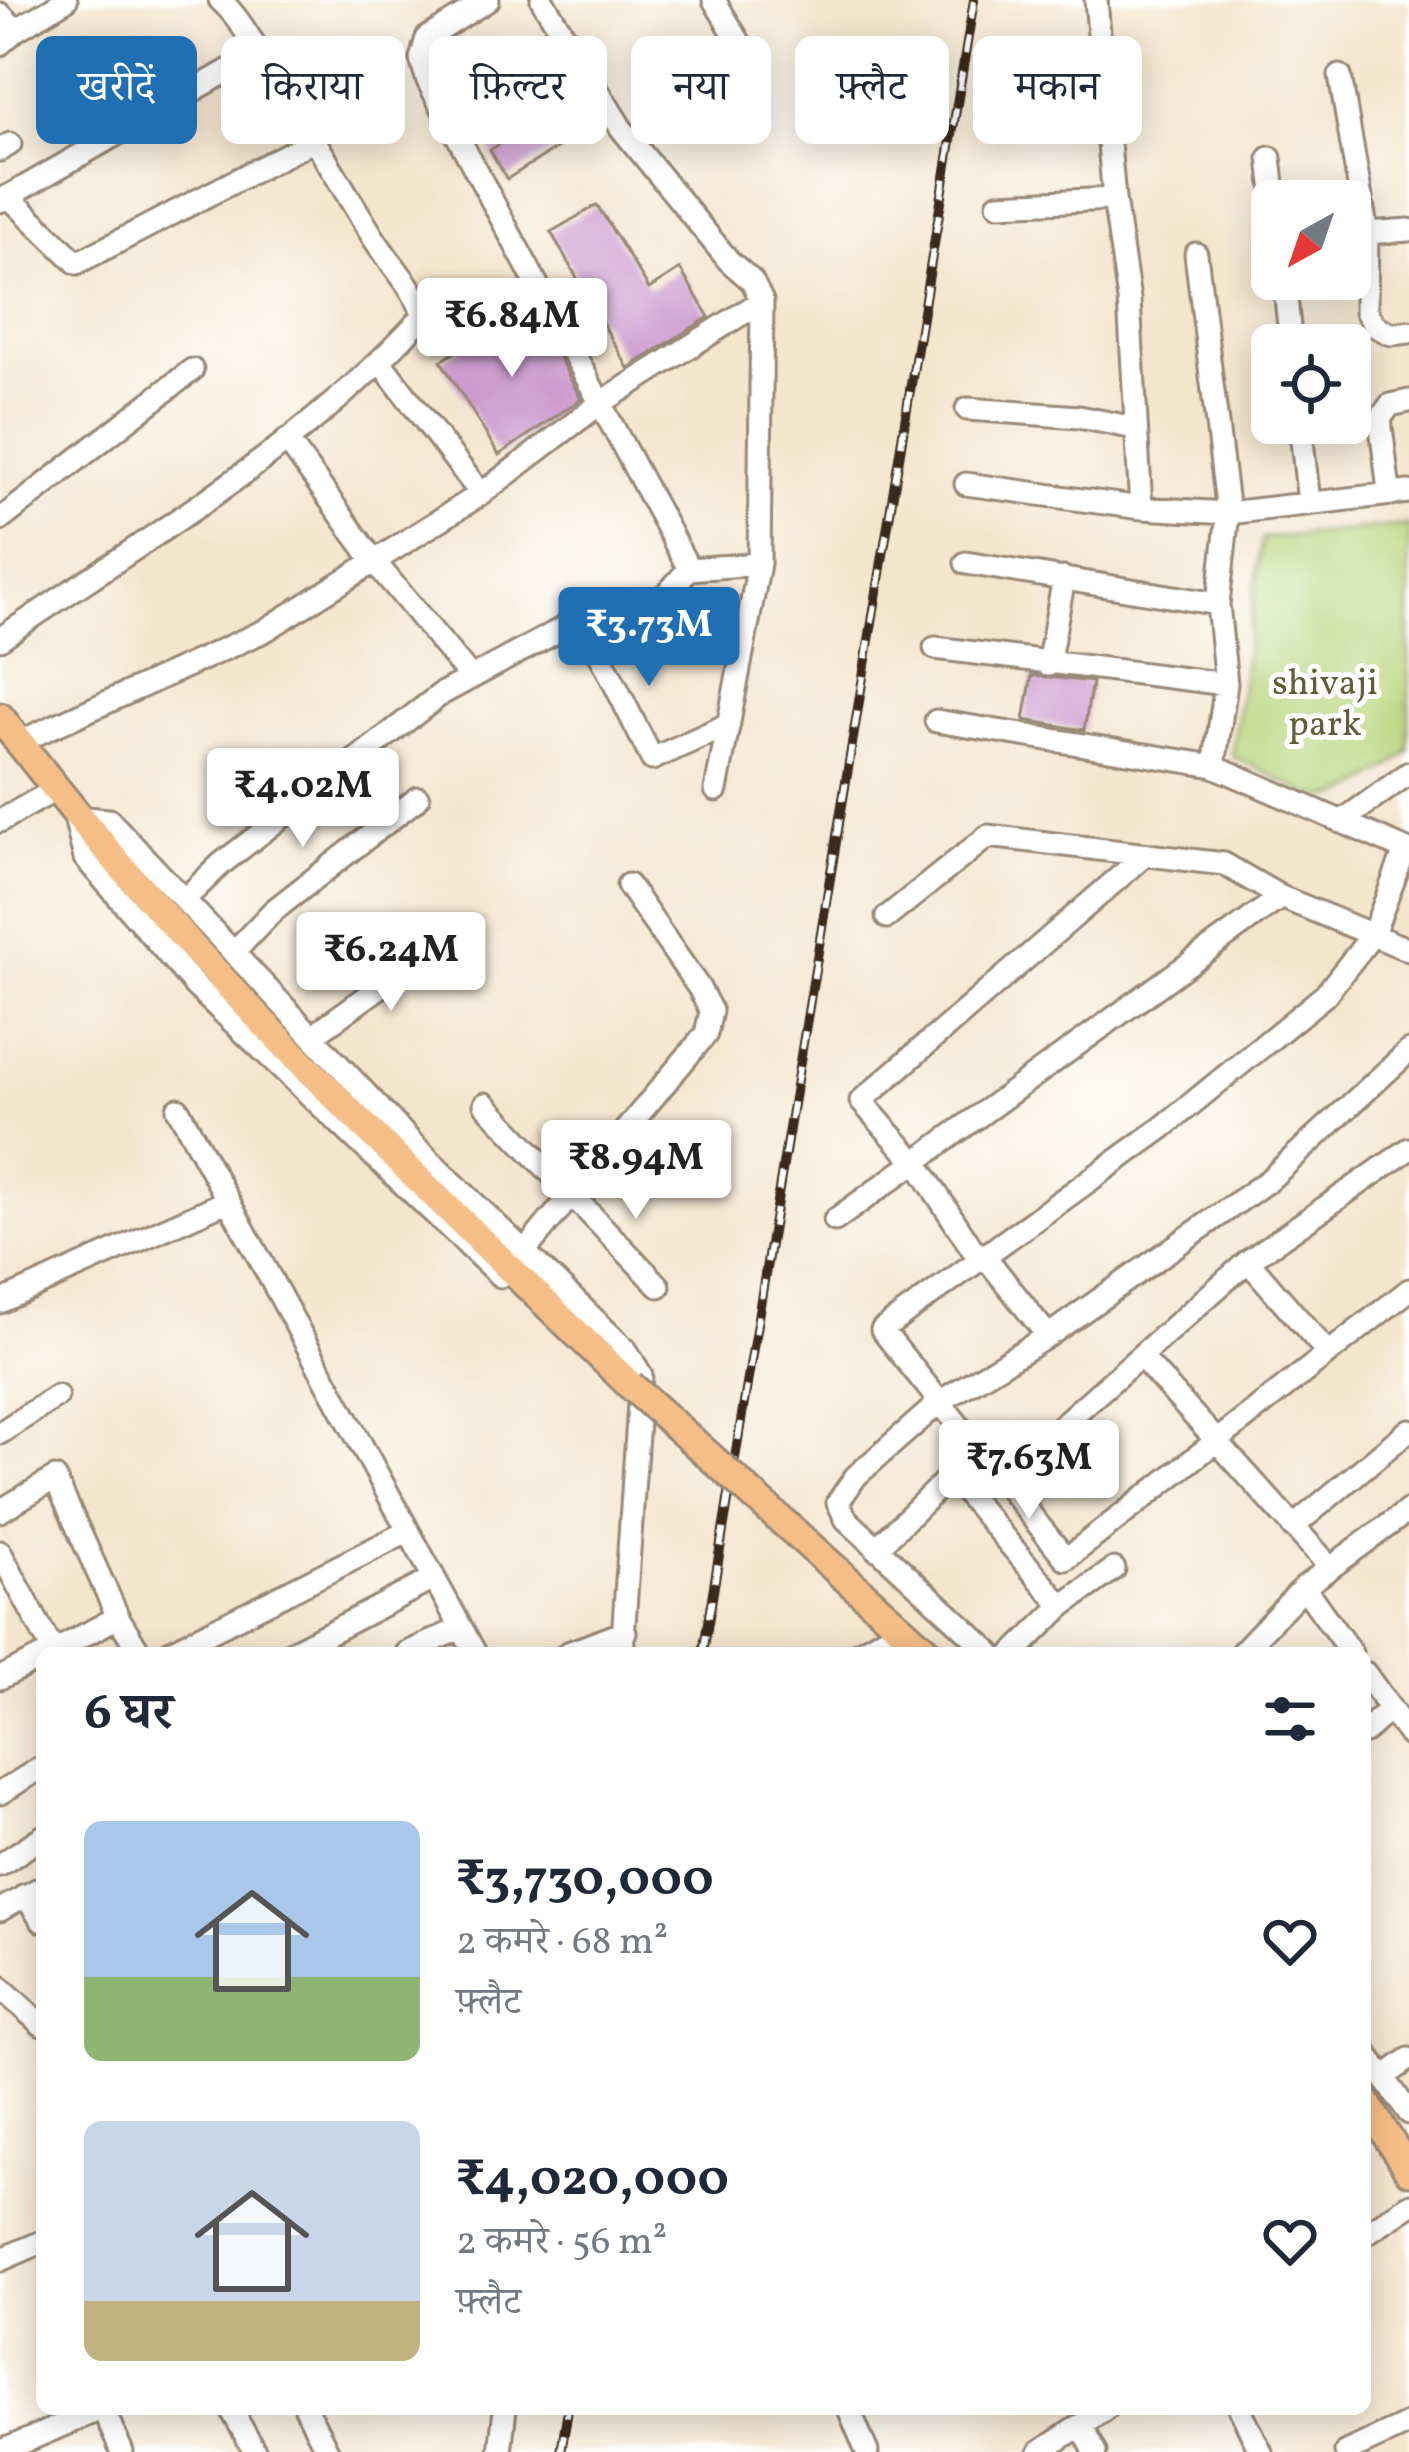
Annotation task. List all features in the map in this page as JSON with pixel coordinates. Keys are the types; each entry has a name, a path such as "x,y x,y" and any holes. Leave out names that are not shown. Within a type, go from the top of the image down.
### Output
{"main road":[{"path":"0,717 75,817 302,1064 634,1392 922,1647"},
{"path":"1371,2111 1409,2171"}],"street":[{"path":"5,30 66,0"},
{"path":"220,0 250,36"},
{"path":"488,0 427,38 421,59 688,569"},
{"path":"542,0 621,128 728,261 752,281 762,301 759,564 716,790"},
{"path":"714,0 736,36"},
{"path":"1096,0 1098,36"},
{"path":"221,74 4,199 77,263 306,144"},
{"path":"1340,76 1358,180"},
{"path":"0,639 287,440 381,363 424,315 416,295 386,257 316,144"},
{"path":"1107,144 1130,300 1142,508"},
{"path":"1270,158 1273,180"},
{"path":"998,204 1114,199"},
{"path":"1371,233 1409,230"},
{"path":"1196,254 1228,513 1217,604 1226,684 1214,766"},
{"path":"1366,300 1366,311 1375,326 1391,334 1409,332"},
{"path":"19,742 264,631 481,494 602,402 762,301"},
{"path":"381,363 481,494"},
{"path":"0,520 192,370"},
{"path":"966,484 1142,508 1228,513 1399,491 1380,419 1390,405 1409,401"},
{"path":"967,409 1079,417 1135,428"},
{"path":"287,440 374,561 471,678"},
{"path":"1302,444 1309,502"},
{"path":"966,562 1217,604"},
{"path":"634,630 688,569 759,564"},
{"path":"1048,665 1064,578"},
{"path":"185,899 441,694 582,617 652,759 729,724"},
{"path":"935,648 1226,684"},
{"path":"936,722 1214,766 1407,850 1373,934 1325,995 1162,1128 882,1330 1066,1558 1409,1290"},
{"path":"1341,823 1409,773"},
{"path":"0,821 55,790"},
{"path":"233,953 273,911 418,798"},
{"path":"75,817 109,820 312,1036 626,1350 641,1375 634,1392 624,1642"},
{"path":"887,917 988,836 1224,864 1281,897 1409,950"},
{"path":"1048,1336 983,1254 975,1252 918,1165 861,1101 1145,855"},
{"path":"524,1252 694,1055 706,1034 711,1011 628,885"},
{"path":"836,1220 918,1165 1281,897"},
{"path":"312,1036 437,946"},
{"path":"984,1647 876,1549 838,1502 856,1476 941,1401 1048,1336 1269,1180 1408,1054"},
{"path":"485,1105 659,1286"},
{"path":"178,1109 431,1580 472,1647"},
{"path":"1001,1479 1143,1359 1248,1261 1409,1149"},
{"path":"0,1302 227,1201"},
{"path":"1248,1261 1327,1352"},
{"path":"1143,1359 1330,1568"},
{"path":"0,1433 57,1396"},
{"path":"1293,1527 1409,1430"},
{"path":"876,1549 951,1475 1063,1606"},
{"path":"0,1510 55,1478 136,1647"},
{"path":"1247,1647 1304,1587 1409,1510"},
{"path":"178,1647 405,1532"},
{"path":"0,1552 50,1647"},
{"path":"1019,1647 1063,1606 1114,1569"},
{"path":"302,1647 431,1580"},
{"path":"1304,1587 1347,1647"},
{"path":"62,1647 118,1617"},
{"path":"420,1647 460,1628"},
{"path":"868,1647 901,1628"},
{"path":"1,1674 36,1660"},
{"path":"1371,1681 1409,1735"},
{"path":"1371,1726 1390,1708"},
{"path":"0,1793 36,1770"},
{"path":"0,1865 36,1841"},
{"path":"0,1910 33,1891"},
{"path":"0,1987 36,2020"},
{"path":"1371,2059 1409,2113"},
{"path":"1385,2077 1409,2059"},
{"path":"1371,2230 1409,2205"},
{"path":"0,2260 36,2245"},
{"path":"0,2452 88,2415"},
{"path":"105,2415 122,2452"},
{"path":"234,2415 254,2452"},
{"path":"309,2415 328,2452"},
{"path":"500,2452 504,2415"},
{"path":"852,2415 867,2452"},
{"path":"1040,2452 1096,2415"},
{"path":"1243,2415 1262,2452"},
{"path":"1346,2452 1409,2423"},
{"path":"1081,2425 1095,2452"}],"green space":[{"name":"shivaji park","path":"1409,525 1409,752 1357,788 1323,797 1232,756 1262,539"}],"building":[{"path":"500,144 563,144 507,179 490,150"},
{"path":"597,205 649,289 680,269 709,317 628,368 551,232"},
{"path":"531,305 581,399 499,455 441,361"},
{"path":"1032,675 1092,682 1084,730 1024,720"}],"railway":[{"path":"704,1647 974,0"},
{"path":"561,2452 567,2415"}]}
